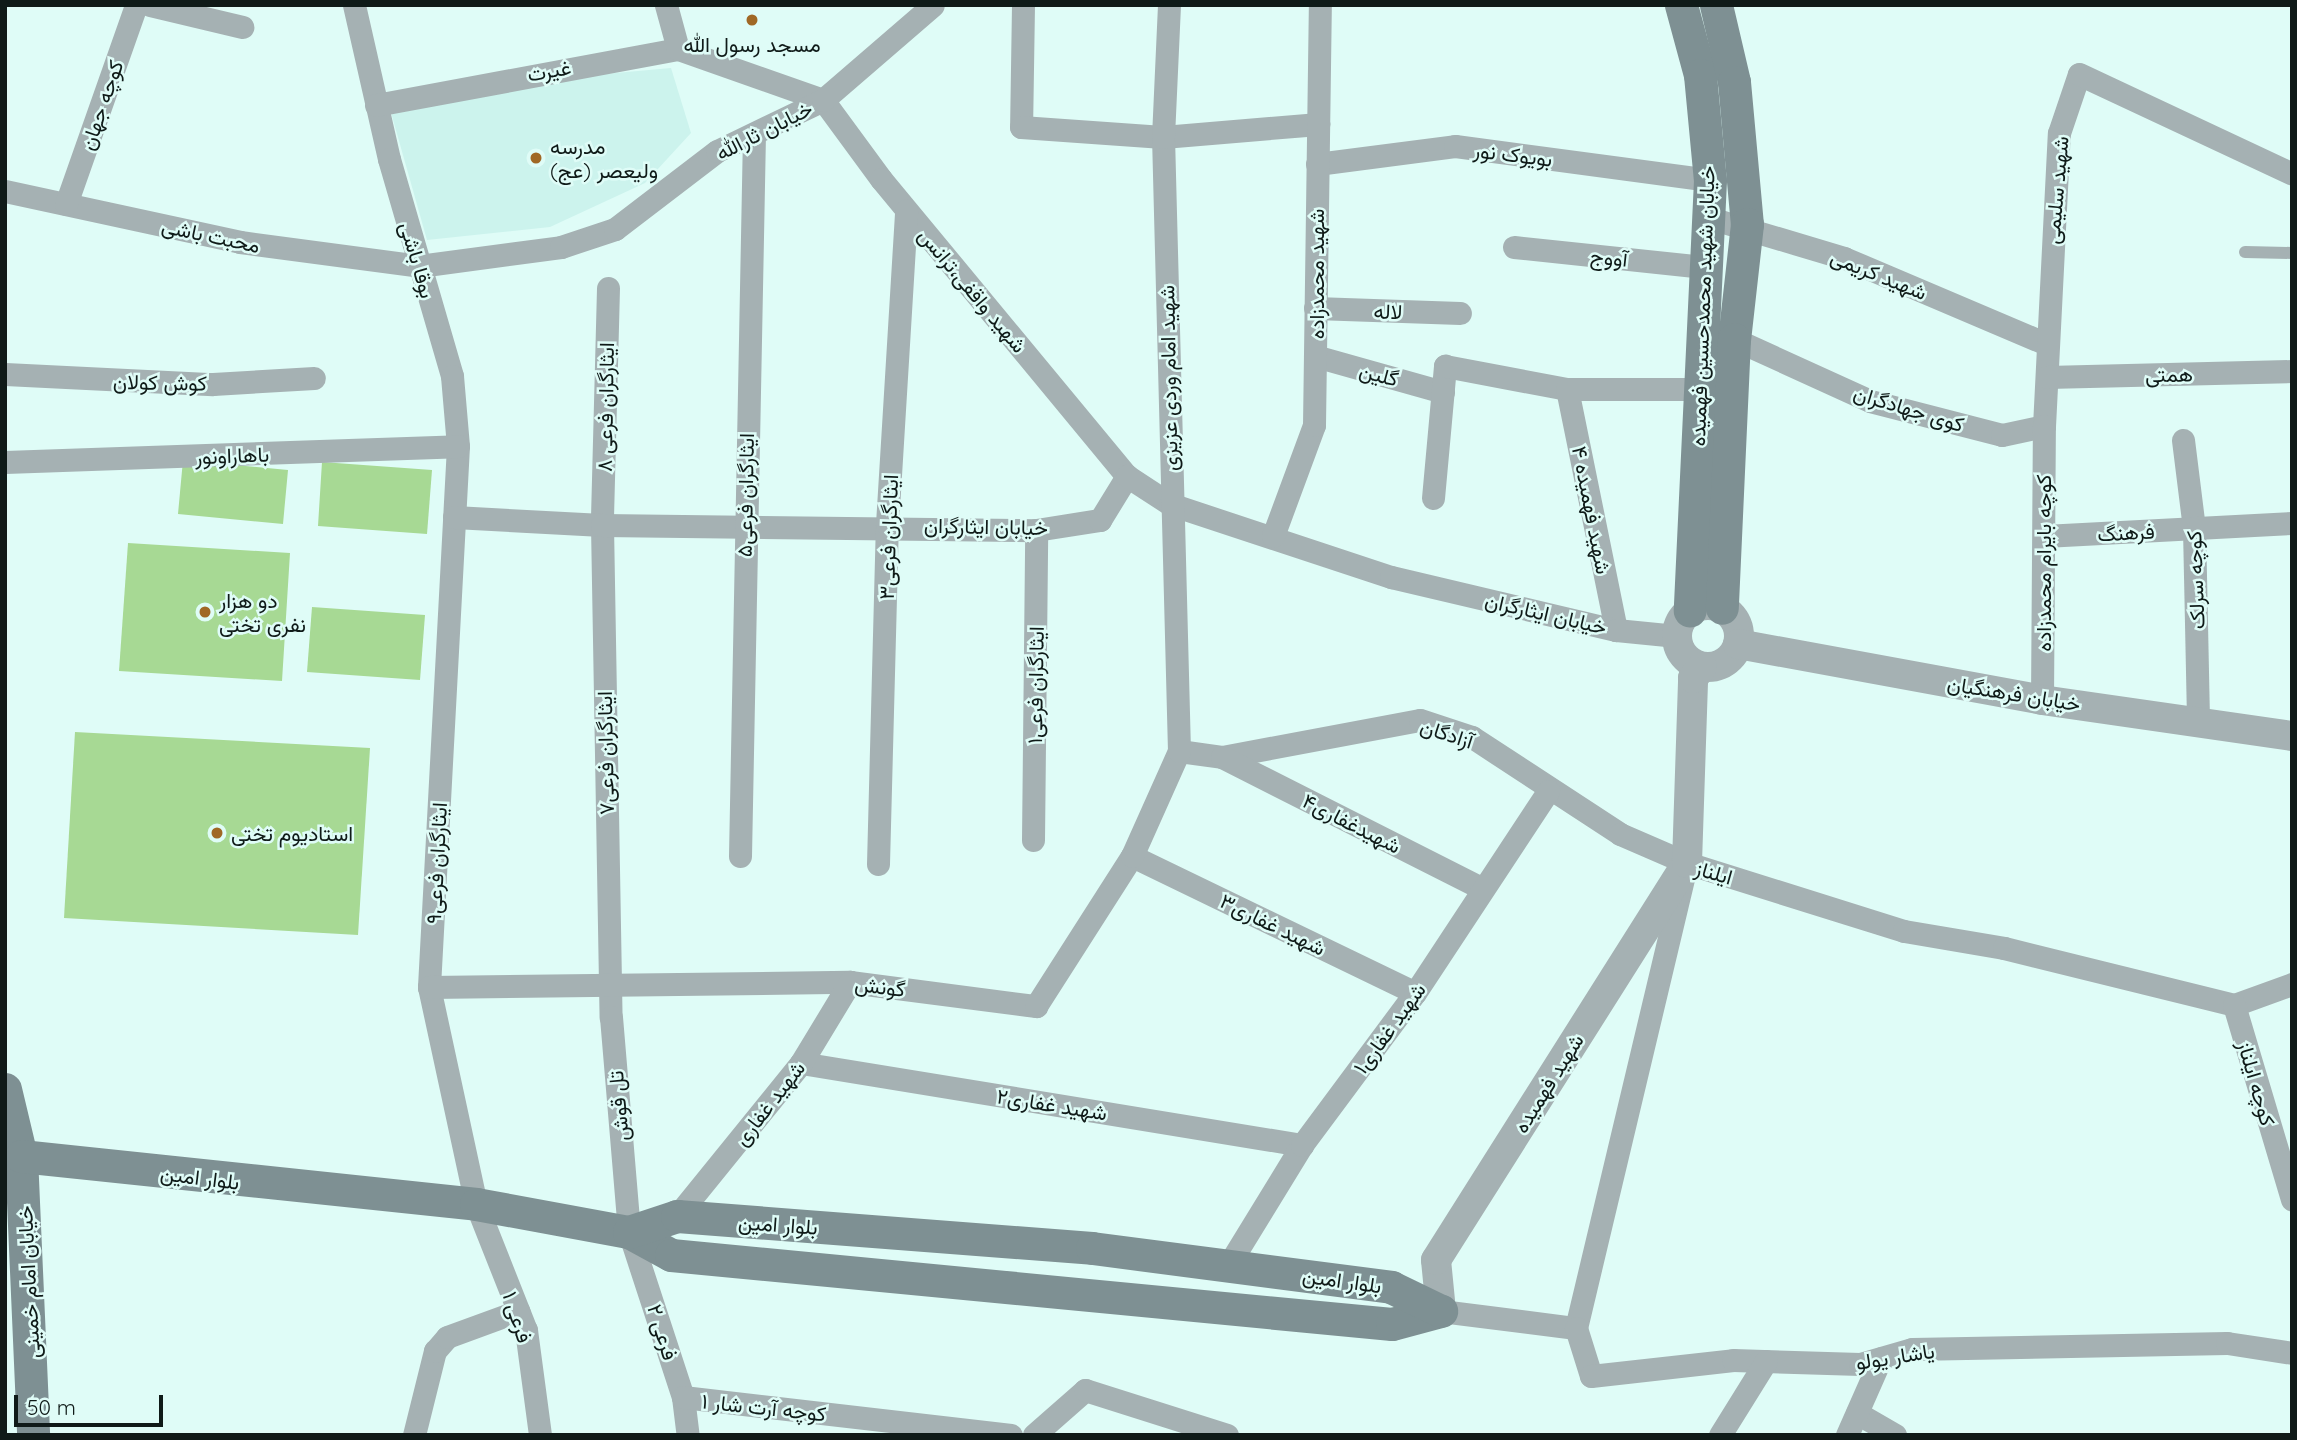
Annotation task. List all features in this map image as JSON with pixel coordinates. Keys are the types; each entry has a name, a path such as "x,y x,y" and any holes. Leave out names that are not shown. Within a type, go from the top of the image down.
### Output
{"main road":[{"name":"خیابان شهید محمدحسین فهمیده","path":"1681,5 1700,75 1710,180 1699,389 1696,618"},
{"name":"خیابان شهید محمدحسین فهمیده","path":"1696,618 1747,224 1734,82 1716,5"},
{"name":"خیابان امام خمینی","path":"5,1089 13,1157 33,1435"},
{"name":"بلوار امین","path":"13,1157 476,1204 629,1232 671,1255 1392,1324 1441,1311"},
{"name":"بلوار امین","path":"629,1232 677,1216 1228,1264 1391,1287 1441,1311"}],"street":[{"name":"کوچه جهان","path":"66,204 136,5"},
{"path":"150,5 242,27"},
{"name":"بوقا باشی","path":"354,5 376,105 452,376 458,446 454,517"},
{"path":"666,5 678,49 823,100"},
{"name":"خیابان ثارالله","path":"419,266 561,247 615,229 718,152 823,100 933,5"},
{"path":"1023,5 1021,127 1163,137 1318,124"},
{"name":"شهید امام وردی عزیزی","path":"1169,5 1163,137 1170,504 1179,751"},
{"name":"شهید محمدزاده","path":"1273,536 1314,425 1320,5"},
{"name":"غیرت","path":"376,105 678,49"},
{"name":"شهید سلیمی","path":"2047,377 2044,343 2059,133 2079,74 2292,174"},
{"name":"شهید واقفی،ترانس","path":"823,100 906,211 1127,476"},
{"name":"ایثارگران فرعی۵","path":"740,856 744,524 754,134"},
{"name":"بویوک نور","path":"1317,164 1455,146 1710,180"},
{"name":"محبت باشی","path":"5,191 240,242 419,266"},
{"name":"ایثارگران فرعی۳","path":"877,864 887,524 906,211"},
{"name":"شهید کریمی","path":"1710,218 1747,224 2044,343"},
{"name":"آووج","path":"1514,247 1704,267"},
{"name":"ایثارگران فرعی ۸","path":"602,525 608,288"},
{"name":"لاله","path":"1315,308 1460,313"},
{"name":"کوی جهادگران","path":"1734,339 1870,401 2002,435 2044,426"},
{"name":"گلین","path":"1315,356 1443,392"},
{"path":"1433,498 1445,366 1567,389 1699,389"},
{"name":"همتی","path":"2047,377 2292,371"},
{"name":"کوش کولان","path":"5,374 200,383 314,378"},
{"path":"2044,426 2047,377"},
{"name":"شهید فهمیده ۴","path":"1567,389 1616,630"},
{"name":"کوچه بایرام محمدزاده","path":"2042,700 2044,426"},
{"name":"کوچه سرلک","path":"2183,440 2194,528 2198,719"},
{"name":"باهاراونور","path":"5,462 458,446"},
{"name":"خیابان ایثارگران","path":"454,517 602,525 887,524 1036,530 1100,520 1127,476 1170,504 1391,577 1616,630 1696,618"},
{"name":"ایثارگران فرعی۹","path":"454,517 429,987 476,1204"},
{"name":"فرهنگ","path":"2044,536 2292,523"},
{"name":"ایثارگران فرعی۷","path":"602,525 609,980"},
{"name":"ایثارگران فرعی۱","path":"1033,840 1036,530"},
{"path":"1696,618 1734,619 1738,644 1723,663 1702,667 1684,657 1696,618"},
{"name":"خیابان فرهنگیان","path":"1738,644 2042,700 2198,719 2292,736"},
{"path":"1687,863 1693,678 1702,667"},
{"name":"آزادگان","path":"1179,751 1222,757 1420,720 1472,737 1548,791 1620,834 1687,863"},
{"name":"گونش","path":"429,987 609,980 850,982 1036,1006 1132,856 1179,751"},
{"name":"شهیدغفاری۴","path":"1222,757 1483,889"},
{"name":"شهید غفاری۱","path":"1228,1264 1302,1145 1415,993 1548,791"},
{"name":"شهید غفاری۳","path":"1132,856 1415,993"},
{"name":"ایلناز","path":"1576,1328 1687,863 1904,931 2004,948 2234,1005"},
{"name":"شهید فهمیده","path":"1441,1311 1436,1260 1687,863"},
{"name":"تل قوش","path":"609,980 629,1232"},
{"name":"شهید غفاری","path":"677,1216 802,1063 850,982"},
{"path":"2234,1005 2292,984"},
{"name":"کوچه ایلناز","path":"2234,1005 2292,1200"},
{"name":"شهید غفاری۲","path":"802,1063 1302,1145"},
{"name":"فرعی ۱","path":"476,1204 519,1311 540,1435"},
{"name":"فرعی ۲","path":"629,1232 683,1397 688,1435"},
{"path":"414,1435 435,1351 447,1337 519,1311"},
{"path":"1441,1311 1576,1328"},
{"name":"یاشار یولو","path":"1576,1328 1591,1376 1766,1361 1860,1364 1912,1349 2227,1343 2292,1353"},
{"path":"1847,1435 1881,1358"},
{"path":"1720,1435 1766,1361"},
{"path":"1034,1435 1085,1390 1227,1435"},
{"name":"کوچه آرت شار ۱","path":"683,1397 1012,1435"},
{"path":"1857,1413 1895,1435"}],"lane":[{"path":"2245,252 2292,253"}],"shaded area":[{"name":"مدرسه ولیعصر (عج)","path":"671,68 691,133 645,183 550,227 427,240 390,109 560,78"}],"green space":[{"path":"183,460 288,470 283,524 178,514"},
{"path":"322,462 432,470 427,534 318,526"},
{"name":"دو هزار نفری تختی","path":"128,543 290,553 282,681 119,671"},
{"path":"312,607 425,615 420,680 307,672"},
{"name":"استادیوم تختی","path":"75,732 370,748 358,935 64,918"}],"place":[{"name":"مسجد رسول الله","path":"752,20"},
{"name":"مدرسه ولیعصر (عج)","path":"536,158"},
{"name":"دو هزار نفری تختی","path":"205,612"},
{"name":"استادیوم تختی","path":"217,833"}]}
